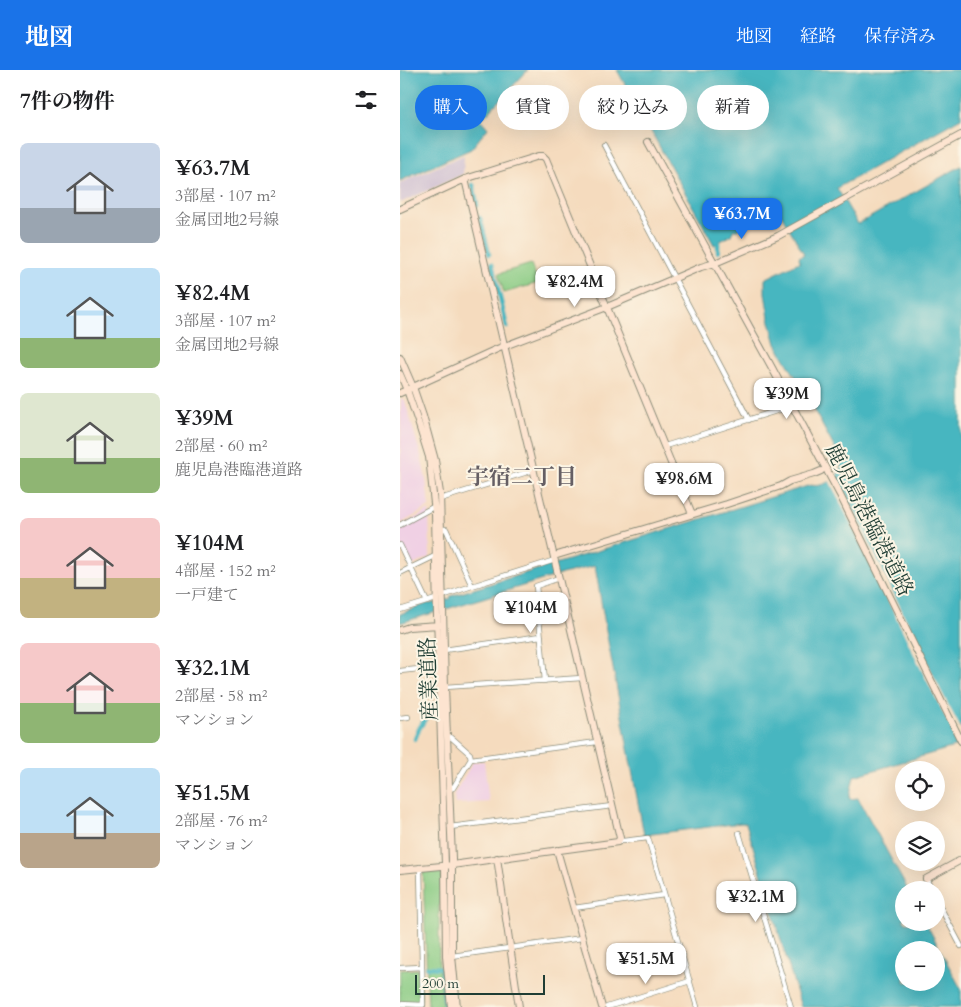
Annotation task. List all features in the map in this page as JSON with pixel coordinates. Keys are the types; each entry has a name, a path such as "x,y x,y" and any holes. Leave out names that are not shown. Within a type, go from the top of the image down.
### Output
{"street":[{"path":"400,393 498,349 607,307 783,233 961,135"},
{"name":"鹿児島港臨港道路","path":"648,142 824,463 961,741"},
{"path":"604,145 749,420"},
{"path":"400,209 465,179 543,156 692,514"},
{"path":"465,179 620,836 619,840"},
{"name":"産業道路","path":"400,357 429,458 435,506 435,556 440,598"},
{"name":"産業道路","path":"400,374 410,388 423,416 435,460 440,499 438,667 452,956 457,1007"},
{"path":"665,446 792,406"},
{"path":"440,499 534,470"},
{"path":"400,610 727,504 821,471"},
{"path":"400,525 435,506"},
{"path":"441,529 446,529 472,586"},
{"path":"400,545 427,602"},
{"path":"400,573 435,556"},
{"path":"544,681 536,586 559,577"},
{"path":"400,630 440,625"},
{"name":"産業道路","path":"440,625 444,650 449,789 450,827 446,956 451,1007"},
{"path":"444,650 541,636"},
{"path":"400,671 438,667"},
{"path":"445,687 582,678"},
{"path":"400,718 408,717"},
{"path":"447,736 452,738 470,754 471,758"},
{"path":"471,758 597,742"},
{"path":"449,789 453,788 471,758"},
{"path":"450,827 612,806"},
{"path":"739,833 790,1007"},
{"path":"400,870 618,842 619,840 648,838 697,1007"},
{"path":"557,850 602,1007"},
{"path":"497,858 519,1007"},
{"path":"926,879 961,860"},
{"path":"400,1004 423,1006 420,868"},
{"path":"574,908 664,895"},
{"path":"945,916 961,946"},
{"path":"452,956 582,938"},
{"path":"400,968 422,967"},
{"path":"607,1007 690,981"}],"shaded area":[{"path":"464,155 463,174 400,203 400,183"},
{"path":"401,398 405,401 421,456 429,507 400,524"},
{"path":"429,510 430,557 411,566 400,542 400,527"},
{"path":"484,761 489,802 455,804 454,794 473,762"}],"green space":[{"path":"531,264 538,283 504,293 498,274"},
{"path":"435,869 442,873 439,908 439,964 443,1007 428,1007 423,871"},
{"path":"420,969 421,1003 400,1003 400,970"}],"water":[{"path":"400,70 528,70 514,85 497,85 497,103 487,114 487,85 415,85 415,130 486,130 471,149 400,181"},
{"path":"617,70 961,70 961,118 837,188 858,224 961,166 961,745 906,761 895,761 895,764 854,776 849,799 858,798 895,866 895,871 898,871 903,881 895,881 895,931 930,931 936,941 895,941 895,991 945,991 945,959 961,989 961,1007 801,1007 746,823 644,835 595,566 562,574 400,623 400,614 429,603 450,599 451,596 811,485 824,484 837,475 841,467 840,458 776,344 765,293 765,279 799,263 799,257 804,254 778,209 772,212 768,208 750,216 737,231 734,229 731,235 714,245 650,130 687,130 687,85 625,85"}],"pier":[{"path":"834,474 961,729 961,747 828,478"}],"waterway":[{"path":"473,185 477,205"},
{"path":"480,218 489,254"},
{"path":"718,242 718,252"},
{"path":"492,264 507,327"},
{"path":"415,739 434,704"},
{"path":"427,967 442,968 445,1007"}],"district":[{"name":"宇宿二丁目","path":"522,477"}]}
